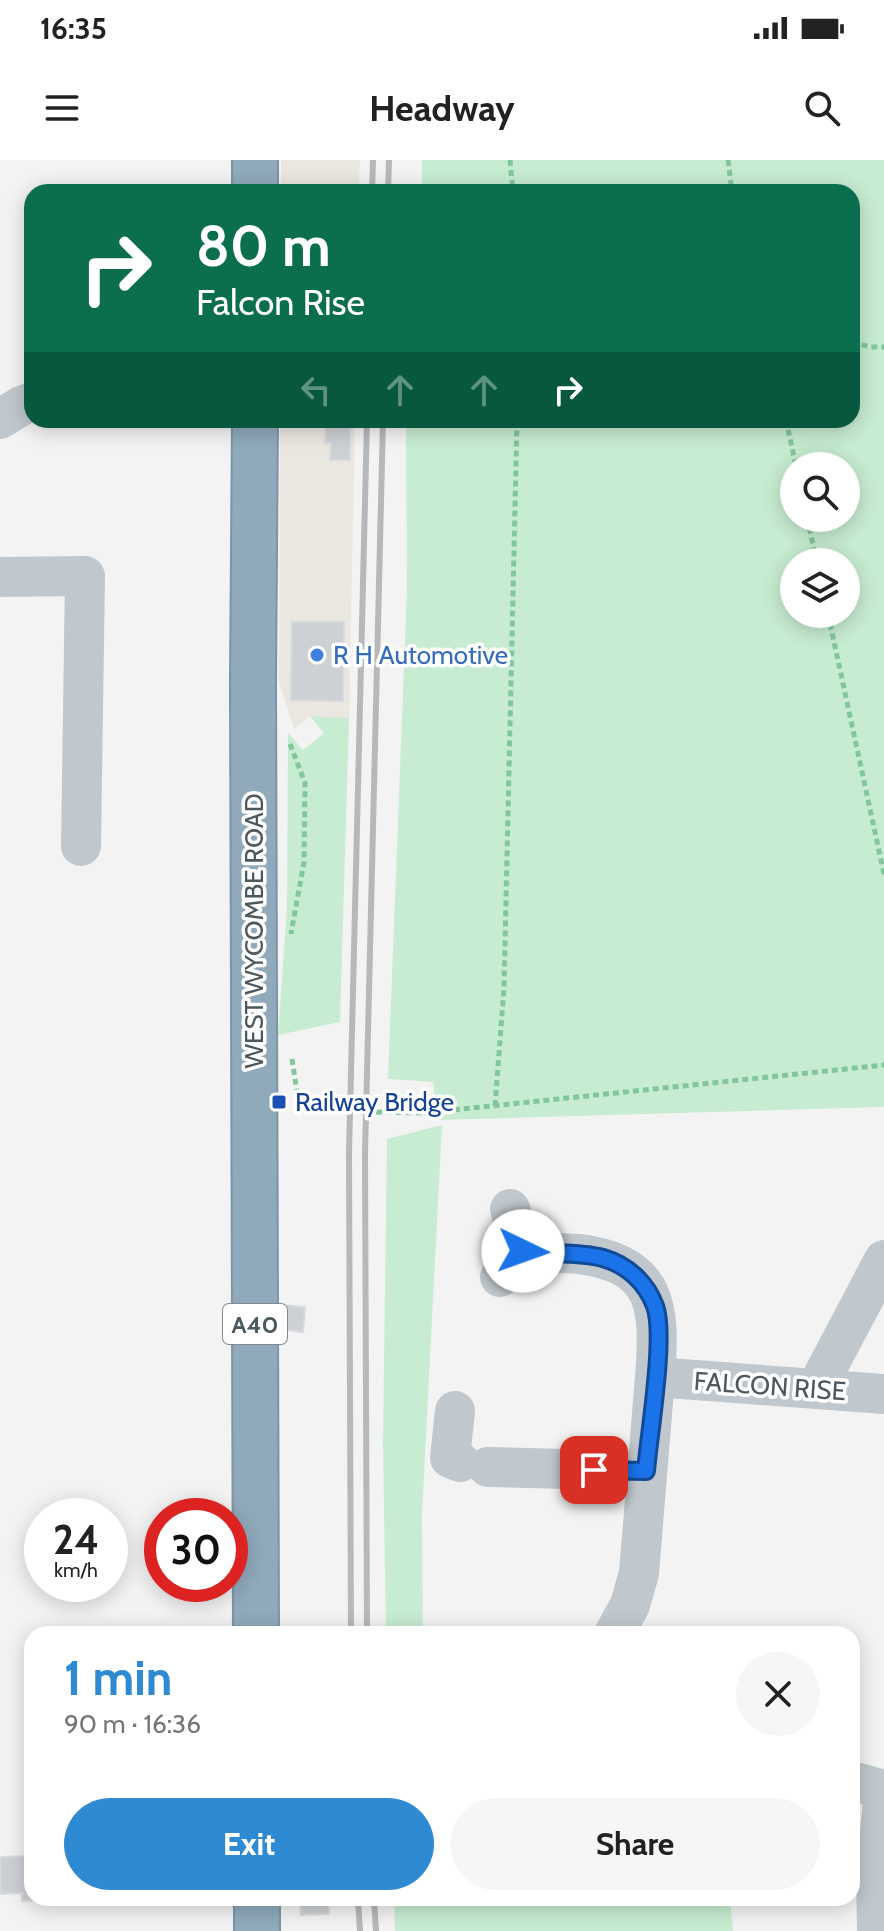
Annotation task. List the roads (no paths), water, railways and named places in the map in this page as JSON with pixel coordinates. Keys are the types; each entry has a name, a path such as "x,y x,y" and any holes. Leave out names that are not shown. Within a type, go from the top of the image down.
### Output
{"highway":[{"path":"255,160 255,184"},
{"name":"WEST WYCOMBE ROAD","path":"255,428 256,1626"},
{"path":"257,1906 257,1931"}],"street":[{"path":"0,419 24,405"},
{"path":"0,577 85,576 81,846"},
{"name":"FALCON RISE","path":"510,1209 511,1264 576,1254 603,1258 627,1268 644,1283 656,1308 659,1333 639,1573 630,1605 618,1626"},
{"path":"816,1389 884,1260"},
{"name":"FALCON RISE","path":"655,1377 884,1394"},
{"path":"455,1411 450,1458 488,1466 646,1471"},
{"path":"860,1784 884,1791 876,1871 877,1931"}],"railway":[{"path":"372,184 373,160"},
{"path":"388,184 389,160"},
{"path":"351,1626 349,1154 367,428"},
{"path":"367,1626 365,1154 383,428"},
{"path":"358,1906 360,1931"},
{"path":"374,1906 376,1931"}],"place":[{"name":"R H Automotive","path":"317,655"},
{"name":"Railway Bridge","path":"279,1102"}]}
